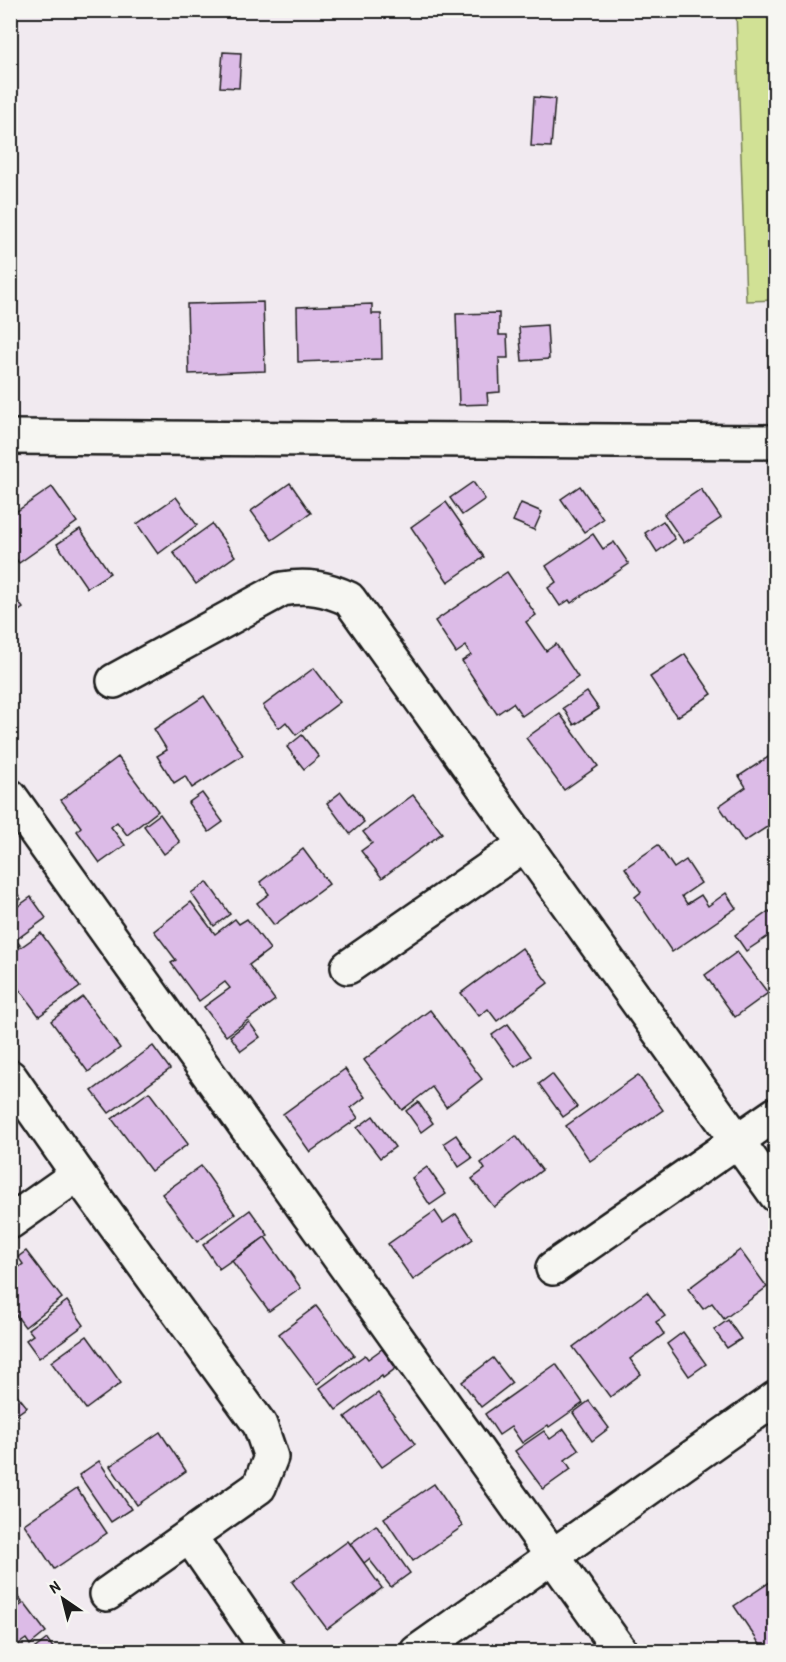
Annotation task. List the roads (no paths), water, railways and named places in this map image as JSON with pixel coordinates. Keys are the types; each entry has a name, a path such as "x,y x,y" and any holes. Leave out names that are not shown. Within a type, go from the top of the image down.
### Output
{"street":[{"path":"10,437 776,442"},
{"path":"114,681 282,589 300,586 318,587 349,599 776,1195"},
{"path":"10,796 621,1652"},
{"path":"348,967 525,844"},
{"path":"10,1077 260,1425 271,1457 259,1487 107,1594"},
{"path":"553,1268 776,1114"},
{"path":"10,1222 78,1174"},
{"path":"417,1652 551,1556 774,1403"},
{"path":"190,1537 269,1652"}]}
